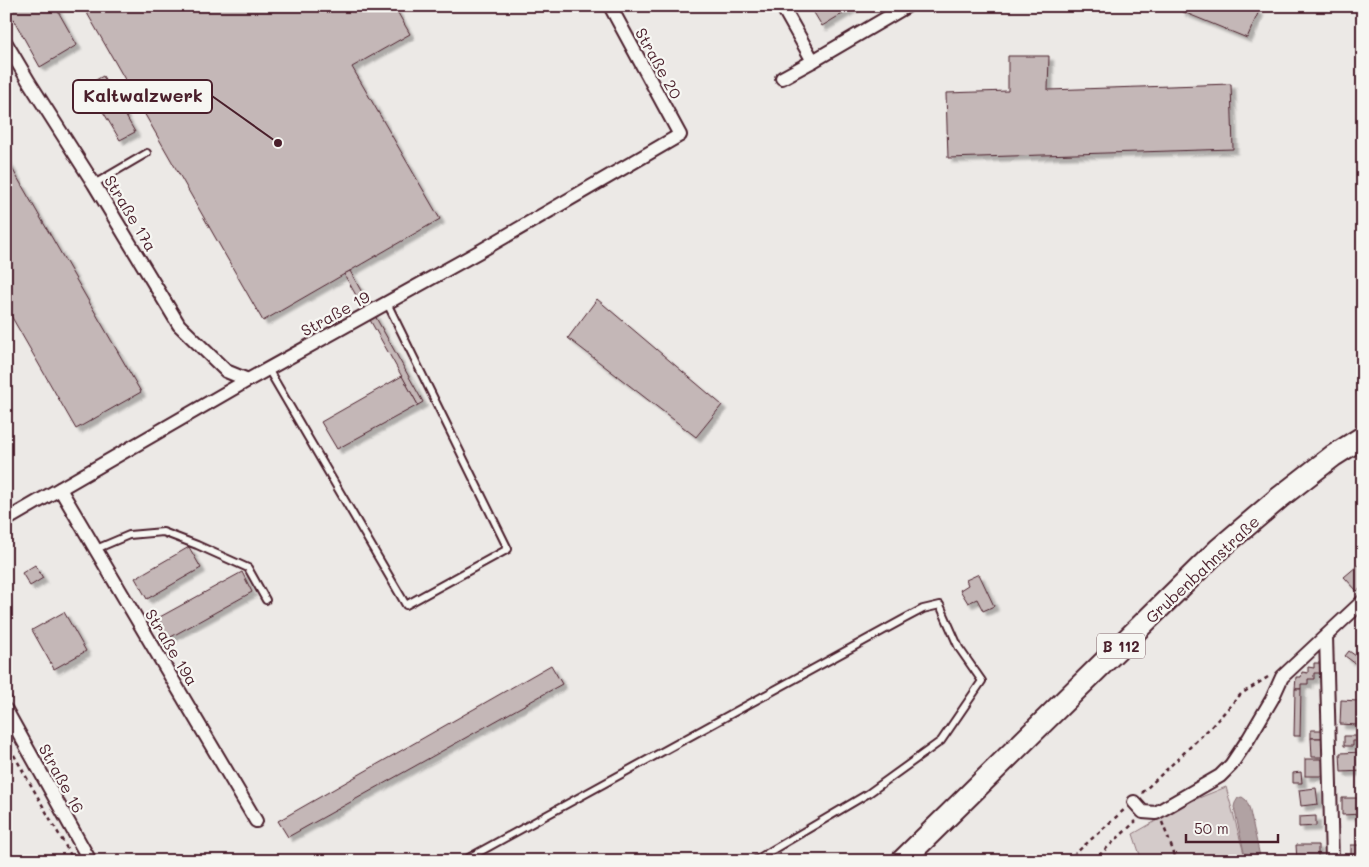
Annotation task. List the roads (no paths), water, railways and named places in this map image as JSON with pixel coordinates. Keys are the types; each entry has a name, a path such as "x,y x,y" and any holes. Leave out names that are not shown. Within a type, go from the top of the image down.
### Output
{"main road":[{"name":"Grubenbahnstraße","path":"902,861 1219,549 1279,498 1333,456 1357,441"}],"street":[{"name":"Straße 20","path":"610,6 680,135"},
{"path":"782,6 813,61"},
{"path":"782,78 907,6"},
{"name":"Straße 17a","path":"6,43 179,325 226,371 248,380"},
{"name":"Straße 19","path":"6,520 248,380 387,303 680,135"},
{"name":"Straße 19a","path":"60,489 256,821"},
{"path":"1134,802 1143,812 1156,813 1220,776 1249,738 1272,699 1282,677 1363,601"},
{"path":"1326,636 1332,861"},
{"name":"Straße 16","path":"6,710 90,861"}],"lane":[{"path":"94,184 148,153"},
{"path":"268,369 406,605 508,549 387,303"},
{"path":"96,549 129,534 163,532 196,544 248,568 266,600"},
{"path":"463,861 904,619 923,609 940,605 959,648 982,681 941,741 869,794 754,861"}],"place":[{"name":"Kaltwalzwerk","path":"278,143"}]}
